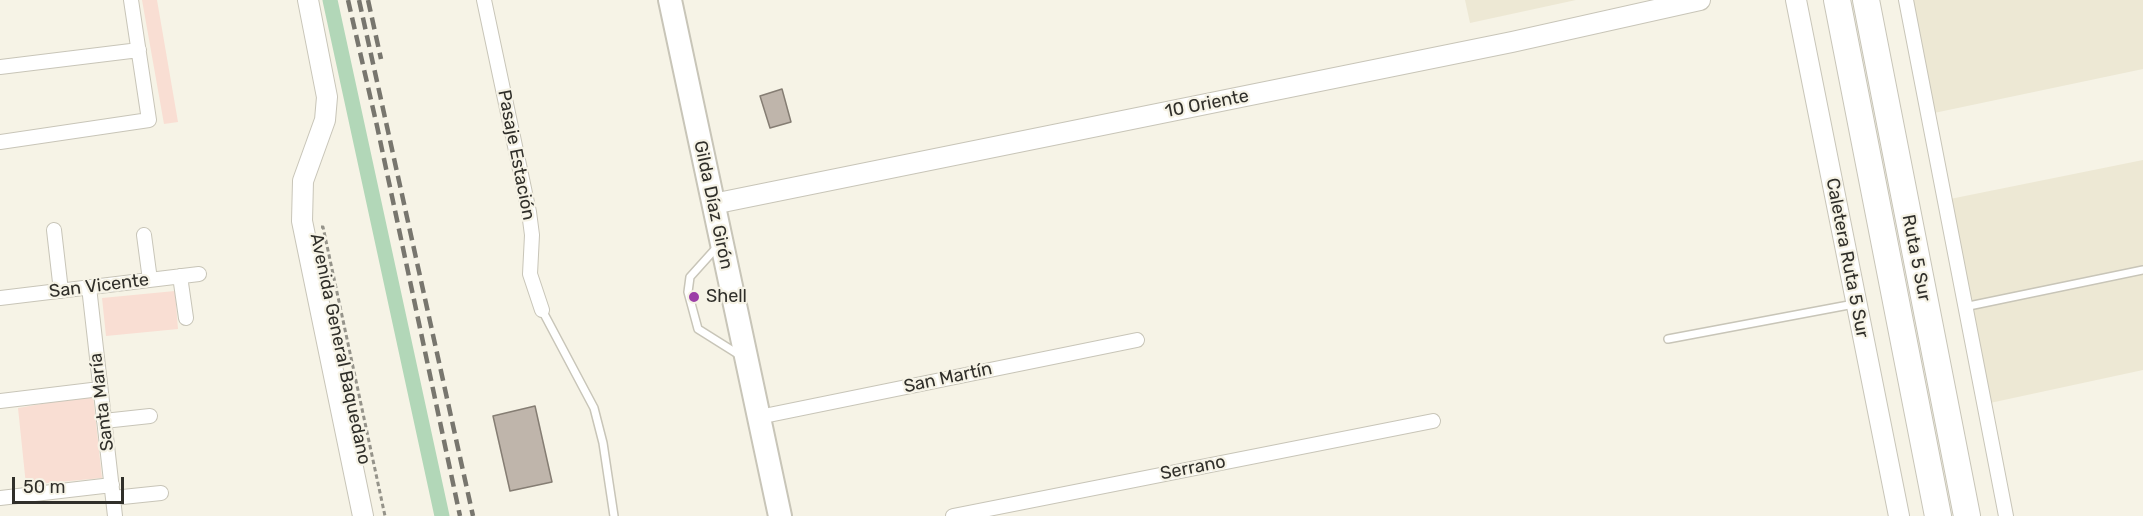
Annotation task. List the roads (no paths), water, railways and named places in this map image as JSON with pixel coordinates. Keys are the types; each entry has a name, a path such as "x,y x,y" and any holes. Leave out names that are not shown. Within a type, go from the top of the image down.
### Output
{"highway":[{"name":"Ruta 5 Sur","path":"1837,0 1938,516"},
{"name":"Ruta 5 Sur","path":"1866,0 1967,516"}],"main road":[{"name":"Gilda Díaz Girón","path":"670,0 780,516"}],"street":[{"path":"0,142 150,120 131,0"},
{"name":"Avenida General Baquedano","path":"308,0 327,97 325,120 303,182 301,210 304,237 363,516"},
{"name":"Pasaje Estación","path":"484,0 529,212 532,235 530,274 542,310"},
{"name":"10 Oriente","path":"713,204 1512,42 1700,0"},
{"name":"Caletera Ruta 5 Sur","path":"1796,0 1899,516"},
{"path":"1906,0 2006,516"},
{"path":"0,67 140,50"},
{"name":"Avenida General Baquedano","path":"303,182 376,516"},
{"path":"54,230 61,291"},
{"path":"144,235 150,280"},
{"name":"San Vicente","path":"0,298 199,274"},
{"path":"180,276 186,318"},
{"name":"Santa María","path":"89,287 115,516"},
{"name":"San Martín","path":"759,417 1137,340"},
{"path":"0,401 100,389"},
{"path":"104,422 150,416"},
{"name":"Serrano","path":"953,516 1432,421"},
{"path":"0,498 112,491 161,493"}],"lane":[{"path":"721,243 690,277 687,286 690,302 696,325 701,332 746,360"},
{"path":"1964,307 2143,270"},
{"path":"1668,339 1856,304"},
{"path":"542,310 594,408 603,443 614,516"}],"waterway":[{"path":"330,0 442,516"}],"railway":[{"path":"348,0 460,516"},
{"path":"359,0 473,516"},
{"path":"368,0 381,59"}],"place":[{"name":"Shell","path":"694,297"}]}
